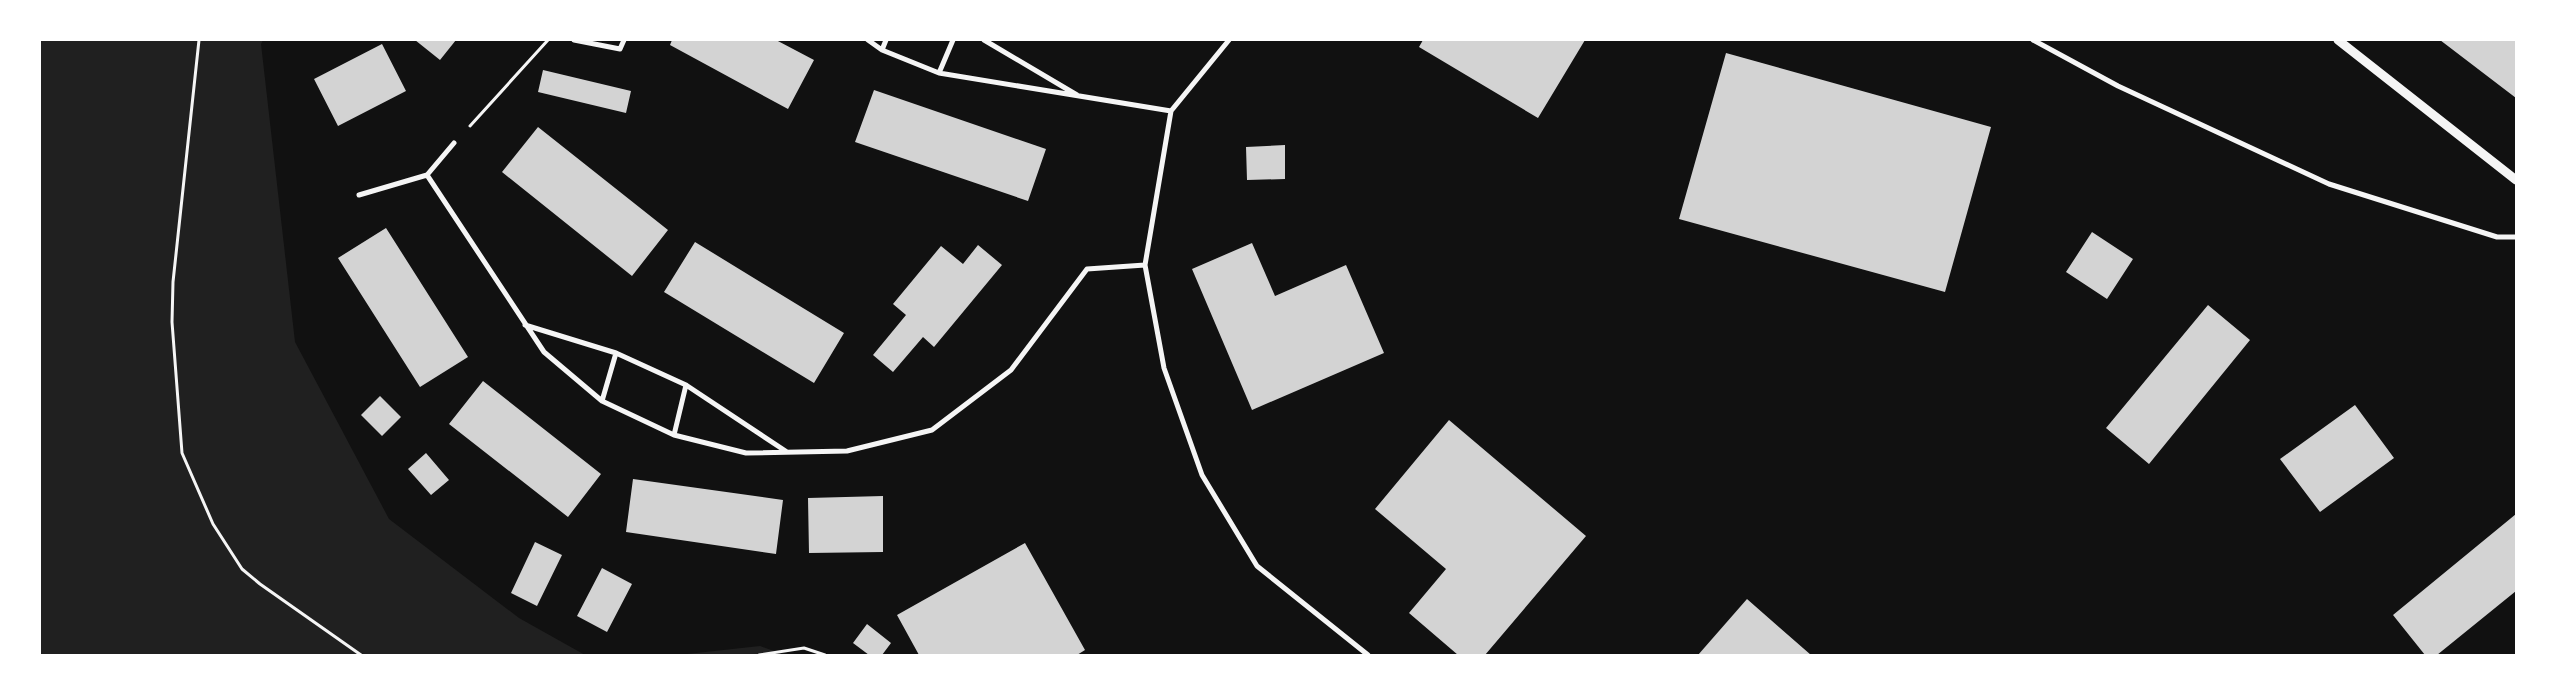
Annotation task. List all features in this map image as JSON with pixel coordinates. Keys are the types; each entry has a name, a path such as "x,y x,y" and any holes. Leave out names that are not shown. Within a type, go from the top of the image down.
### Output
{"street":[{"path":"574,40 620,49 624,40"},
{"path":"868,40 882,50 939,73 1171,111"},
{"path":"882,50 886,40"},
{"path":"939,73 953,40"},
{"path":"984,40 1079,96"},
{"path":"1229,40 1171,111 1146,265 1164,368 1202,475 1257,566 1368,655"},
{"path":"2033,40 2118,86 2329,184 2497,237 2516,237"},
{"path":"2338,40 2516,180"},
{"path":"359,195 427,175 454,143"},
{"path":"427,175 544,352 602,401 674,435 746,452 847,451 932,430 1011,370 1088,269 1146,265"},
{"path":"525,325 616,353 686,385 788,452"},
{"path":"602,401 616,353"},
{"path":"674,435 686,385"}],"path":[{"path":"199,40 173,282 172,322 182,454 213,524 242,568 260,584 361,655"},
{"path":"454,143 501,94 548,40"},
{"path":"760,655 804,648 825,655"}],"shaded area":[{"path":"40,40 263,40 261,44 295,342 389,519 519,618 585,655 40,655"},
{"path":"760,646 785,655 678,655"}],"building":[{"path":"415,40 456,40 440,60"},
{"path":"672,40 776,40 814,60 788,109 670,45"},
{"path":"1423,40 1585,40 1538,118 1419,47"},
{"path":"2440,40 2516,40 2516,98"},
{"path":"382,44 406,91 338,126 314,79"},
{"path":"1726,53 1991,127 1945,292 1679,219"},
{"path":"543,70 631,91 626,113 538,92"},
{"path":"874,90 1046,149 1028,201 855,142"},
{"path":"538,127 668,230 632,276 502,172"},
{"path":"1285,145 1285,179 1247,180 1246,147"},
{"path":"386,228 468,357 420,387 338,258"},
{"path":"2092,232 2133,259 2107,299 2066,272"},
{"path":"695,242 844,333 814,383 664,292"},
{"path":"1252,243 1275,296 1346,265 1384,353 1252,410 1192,269"},
{"path":"978,245 1002,265 934,347 923,337 893,372 873,355 906,315 893,304 941,246 963,264"},
{"path":"2208,305 2250,340 2149,464 2106,428"},
{"path":"483,381 601,474 568,517 449,424"},
{"path":"380,396 401,417 382,436 361,415"},
{"path":"2355,405 2394,458 2320,512 2280,459"},
{"path":"1449,420 1586,536 1485,655 1458,655 1409,613 1446,569 1375,509"},
{"path":"426,453 449,480 431,495 408,469"},
{"path":"633,479 783,500 776,554 626,532"},
{"path":"883,496 883,552 809,553 808,498"},
{"path":"2516,514 2516,591 2437,655 2425,655 2393,615"},
{"path":"535,542 562,555 537,606 511,593"},
{"path":"1025,543 1085,650 1077,655 919,655 897,615"},
{"path":"602,568 632,584 607,632 577,616"},
{"path":"1747,599 1811,655 1698,655"},
{"path":"867,624 891,643 882,655 869,655 853,643"}]}
